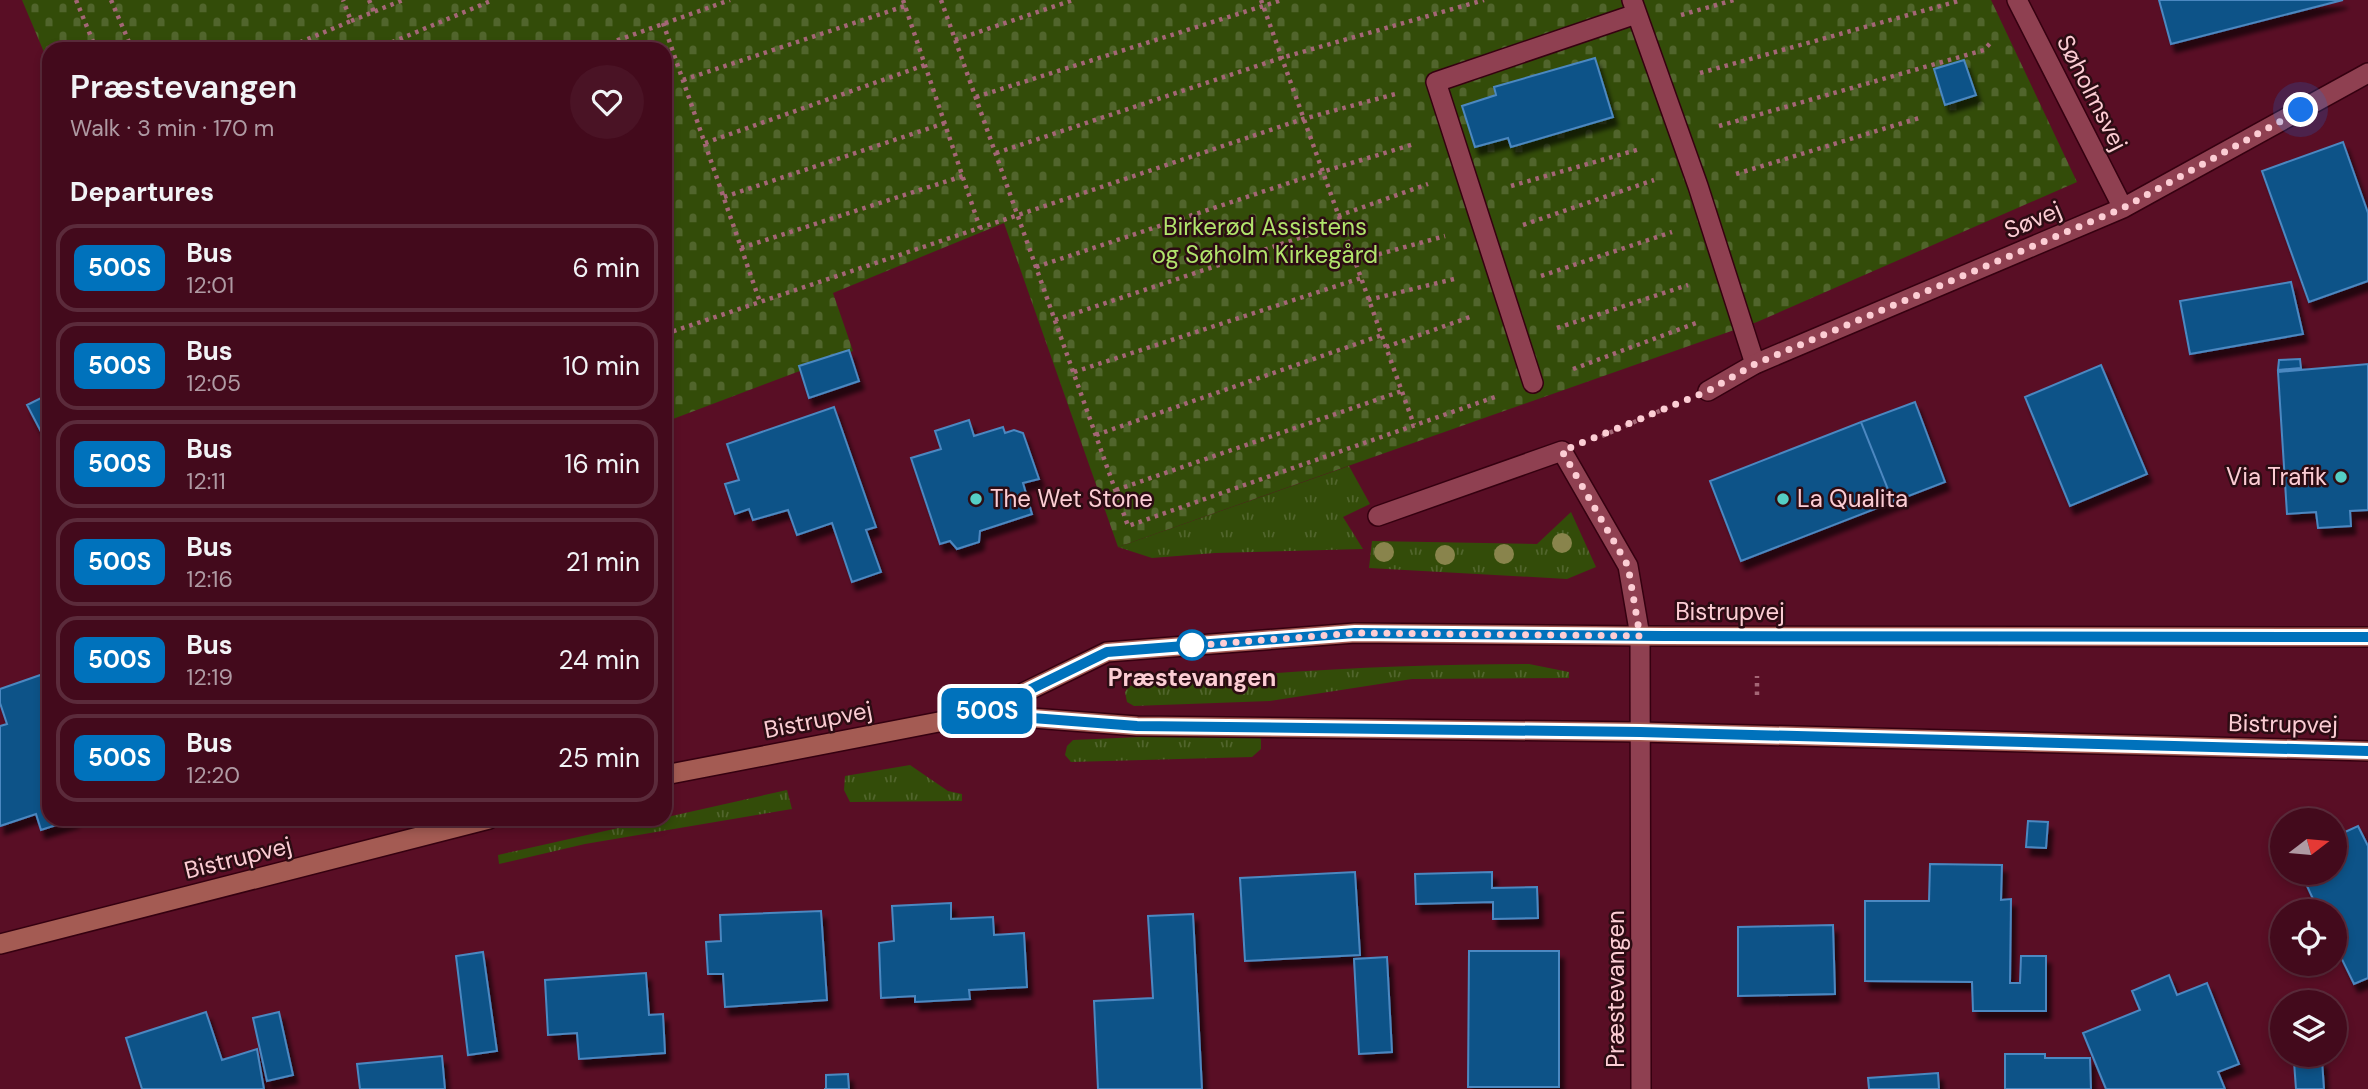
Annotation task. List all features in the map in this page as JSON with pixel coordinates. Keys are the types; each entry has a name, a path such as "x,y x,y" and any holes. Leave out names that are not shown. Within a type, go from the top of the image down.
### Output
{"main road":[{"name":"Bistrupvej","path":"672,774 980,714 1107,652 1355,633 2368,637"},
{"name":"Bistrupvej","path":"980,714 1137,726 1640,732 2368,751"},
{"name":"Bistrupvej","path":"0,944 462,826"}],"street":[{"name":"Søholmsvej","path":"2017,0 2123,208"},
{"path":"1533,383 1436,82 1636,14 1699,186 1755,364"},
{"name":"Søvej","path":"1708,391 1755,364 2123,208 2368,74"},
{"path":"1378,516 1562,451"},
{"name":"Præstevangen","path":"1562,451 1628,566 1640,636 1641,1089"}],"path":[{"path":"76,0 93,42"},
{"path":"111,0 129,42"},
{"path":"343,0 351,21"},
{"path":"369,0 374,12"},
{"path":"301,42 403,0"},
{"path":"612,42 730,0"},
{"path":"941,0 1128,526 1737,308"},
{"path":"955,40 1073,0"},
{"path":"976,97 1262,3 1282,0"},
{"path":"996,153 1281,58 1484,0"},
{"path":"1636,14 1734,0"},
{"path":"1662,84 1962,0"},
{"path":"393,42 490,1"},
{"path":"683,80 904,3 980,228"},
{"path":"1262,3 1413,425"},
{"path":"663,23 670,42"},
{"path":"1474,197 1984,50 1998,35"},
{"path":"672,49 760,302"},
{"path":"705,143 925,65"},
{"path":"672,332 1303,119 1436,82"},
{"path":"1699,186 1919,118"},
{"path":"724,197 944,122"},
{"path":"1036,267 1322,172 1452,133"},
{"path":"1354,261 1484,231 1691,167"},
{"path":"1338,216 1465,171"},
{"path":"741,248 963,176"},
{"path":"1386,347 1505,296 1709,219"},
{"path":"1055,320 1342,224"},
{"path":"1368,300 1496,269"},
{"path":"1520,340 1726,273"},
{"path":"1074,372 1361,278"},
{"path":"1096,435 1382,335"},
{"path":"1116,490 1402,391"},
{"path":"1562,451 1708,391"},
{"path":"1756,735 1758,636"}],"green space":[{"name":"Birkerød Assistens og Søholm Kirkegård","path":"22,0 1991,0 2077,182 1757,322 1118,547 1004,223 833,293 853,351 672,419 672,42 42,42 42,47"},
{"path":"1349,466 1370,504 1343,517 1363,549 1215,553 1152,558 1118,547"},
{"path":"1571,512 1596,567 1567,579 1369,568 1372,541 1537,544"},
{"path":"1529,664 1569,672 1569,678 1412,679 1270,701 1134,706 1127,702 1125,692 1129,686 1278,673 1429,665"},
{"path":"1252,732 1259,734 1261,749 1252,757 1071,762 1065,755 1067,746 1073,740"},
{"path":"910,765 948,791 962,794 962,801 850,802 844,790 845,776"},
{"path":"787,790 792,809 585,844 499,864 498,855 627,826 672,826 672,816"}],"building":[{"path":"2159,0 2343,0 2171,44"},
{"path":"1595,58 1613,117 1511,147 1508,138 1475,147 1462,106 1496,95 1494,87"},
{"path":"1964,60 1976,95 1945,105 1934,69"},
{"path":"2343,142 2368,213 2368,281 2309,302 2262,171"},
{"path":"2291,282 2303,334 2190,354 2180,301"},
{"path":"849,350 859,381 809,398 799,366"},
{"path":"2300,359 2301,368 2278,370 2279,360"},
{"path":"2368,364 2368,510 2350,511 2351,526 2318,528 2316,512 2287,514 2278,372"},
{"path":"2101,365 2147,474 2070,506 2025,397"},
{"path":"42,398 42,434 27,405"},
{"path":"1915,402 1945,482 1893,502 1861,422"},
{"path":"834,407 876,527 866,530 881,572 852,582 832,523 797,535 788,510 753,520 749,509 735,514 725,484 739,480 727,444"},
{"name":"The Wet Stone","path":"969,420 974,436 1003,427 1005,433 1014,430 1023,433 1039,479 1023,483 1032,514 980,531 979,542 957,549 950,541 940,544 911,458 941,449 935,431"},
{"path":"1861,422 1893,502 1741,561 1710,481"},
{"path":"42,674 42,826 53,826 41,830 36,814 0,826 0,726 7,724 0,703 0,689"},
{"path":"2028,821 2048,822 2046,848 2026,847"},
{"path":"2358,826 2368,846 2368,978 2354,984 2347,970 2347,899 2313,899 2307,886 2347,886 2347,831"},
{"path":"1930,864 2002,865 2001,900 2011,899 2010,983 2020,983 2021,956 2046,956 2046,1011 1973,1011 1972,982 1865,981 1865,901 1929,901"},
{"path":"1355,872 1360,955 1245,961 1240,878"},
{"path":"1492,872 1492,888 1537,887 1538,918 1493,919 1493,902 1416,904 1415,874"},
{"path":"951,903 951,919 993,917 994,935 1024,933 1027,987 969,990 970,999 915,1002 915,996 881,998 879,943 894,941 892,906"},
{"path":"821,911 827,1000 725,1007 723,974 708,974 706,942 721,941 720,915"},
{"path":"1193,914 1202,1089 1098,1089 1094,1001 1153,998 1148,916"},
{"path":"1833,925 1835,994 1738,996 1738,927"},
{"path":"1469,951 1559,951 1559,1087 1468,1087"},
{"path":"483,952 497,1051 468,1055 456,956"},
{"path":"1387,957 1392,1052 1359,1054 1354,959"},
{"path":"646,973 649,1015 663,1014 665,1053 579,1059 577,1033 548,1035 545,980"},
{"path":"2169,975 2177,995 2207,983 2239,1064 2218,1072 2225,1089 2106,1089 2083,1033 2140,1010 2132,991"},
{"path":"206,1012 222,1060 257,1049 264,1089 142,1089 126,1038"},
{"path":"279,1012 293,1075 267,1081 253,1018"},
{"path":"2005,1054 2045,1054 2045,1058 2090,1058 2091,1089 2005,1089"},
{"path":"442,1056 445,1089 360,1089 357,1064"},
{"path":"2294,1067 2322,1067 2324,1089 2296,1089"},
{"path":"1938,1073 1939,1089 1869,1089 1868,1078"},
{"path":"848,1074 849,1089 826,1089 826,1075"}],"bus line":[{"name":"500S","path":"2368,637 1355,633 1107,652 980,714 1137,726 1640,732 2368,751"}],"place":[{"name":"Via Trafik","path":"2341,477"},
{"name":"The Wet Stone","path":"976,499"},
{"name":"La Qualita","path":"1783,499"},
{"name":"Præstevangen","path":"1192,645"}],"route":[{"path":"1192,645 1189,646 1355,633 1640,636 1628,566 1562,451 1708,391 1755,364 2123,208 2301,110"}]}
